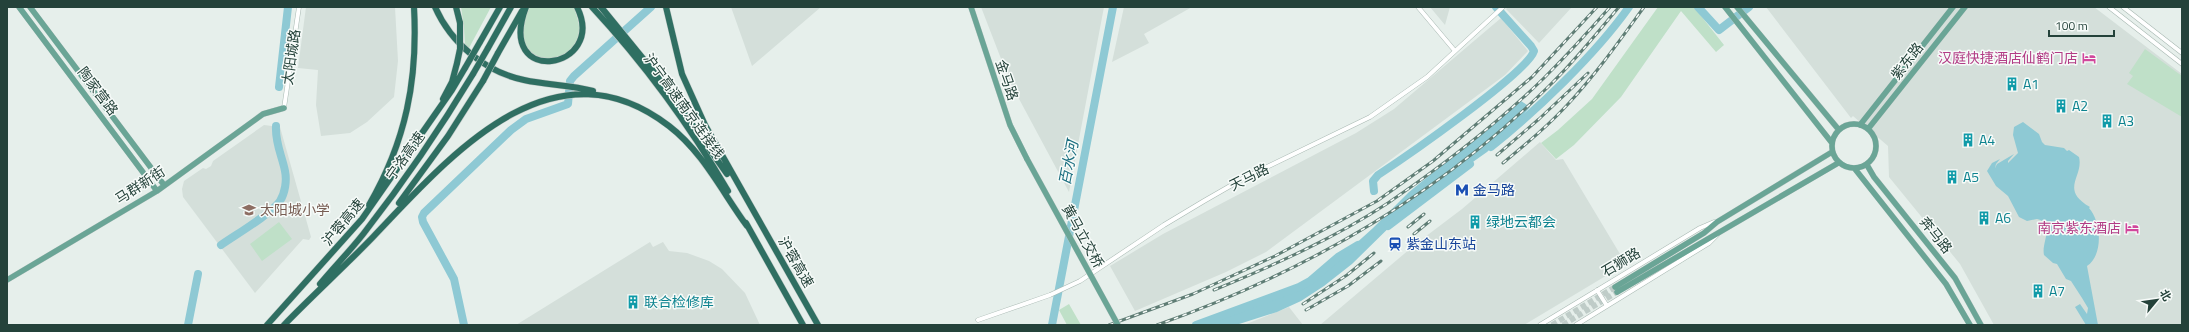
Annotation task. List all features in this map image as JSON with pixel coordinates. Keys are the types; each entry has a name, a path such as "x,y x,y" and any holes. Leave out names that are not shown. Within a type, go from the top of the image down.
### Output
{"highway":[{"path":"354,230 378,188 396,152 408,111 414,68 414,7"},
{"path":"435,7 447,29 465,50 496,71 522,80 565,86 578,91 609,96 640,107 655,116 684,139 698,154 748,226"},
{"path":"428,126 452,82 457,63 460,49 460,23 456,7"},
{"name":"宁洛高速","path":"428,126 465,68 500,7"},
{"name":"宁洛高速","path":"301,307 363,234 451,111 511,7"},
{"path":"525,7 519,29 522,47 532,58 546,61 563,59 573,52 578,46 583,30 581,16 577,7"},
{"path":"369,240 431,161 482,81 525,7"},
{"name":"沪宁高速南京连接线","path":"592,7 614,32 691,134 726,186 748,226"},
{"name":"沪宁高速南京连接线","path":"601,7 626,35 697,130 753,211"},
{"path":"666,7 676,53 691,96 719,152 753,211"},
{"path":"284,325 437,170 473,138 521,108 540,100 578,91"},
{"name":"沪蓉高速","path":"267,325 354,230 428,126"},
{"name":"沪蓉高速","path":"753,211 818,325"},
{"name":"沪蓉高速","path":"748,226 803,325"}],"main road":[{"name":"陶家营路","path":"19,7 157,190"},
{"name":"陶家营路","path":"30,7 164,185"},
{"name":"金马路","path":"971,7 1008,119 1027,159"},
{"path":"1725,7 1832,143"},
{"name":"紫东路","path":"1860,125 1953,7"},
{"name":"紫东路","path":"1868,129 1965,7"},
{"path":"1738,9 1800,81 1839,130"},
{"name":"马群新街","path":"7,280 157,190 263,114 284,108"},
{"path":"1846,125 1860,125 1868,129 1873,135 1876,150 1873,158 1867,165 1856,169 1843,166 1838,163 1832,152 1832,143 1839,130 1846,125"},
{"name":"石狮路","path":"1832,152 1717,222 1704,233 1616,289 1720,233 1838,163"},
{"name":"黄马立交桥","path":"1027,159 1118,325"},
{"name":"奔马路","path":"1867,165 1874,177 1955,278 1981,325"},
{"name":"奔马路","path":"1856,169 1946,284 1970,325"}],"street":[{"name":"太阳城路","path":"284,108 299,7"},
{"path":"1418,7 1455,51"},
{"name":"天马路","path":"978,320 1050,295 1080,281 1138,241 1244,178 1370,117 1427,77 1502,7"},
{"path":"2109,7 2182,64"},
{"path":"2123,7 2182,54"},
{"name":"石狮路","path":"1540,325 1700,228 1717,222"},
{"name":"石狮路","path":"1576,325 1709,243 1720,233"},
{"path":"1597,290 1607,306"}],"shaded area":[{"path":"306,7 395,7 398,61 394,97 367,122 350,133 321,136 316,105 318,70 298,68"},
{"path":"731,7 821,7 752,66"},
{"path":"981,7 1104,7 1069,192 1010,82"},
{"path":"1124,7 1192,7 1144,34 1149,43 1112,62"},
{"path":"1430,7 1450,7 1445,25"},
{"path":"1508,7 1572,7 1539,43 1506,9"},
{"path":"1766,7 2094,7 2182,74 2182,325 1994,325 1960,264 1889,177 1888,146 1853,116 1851,118"},
{"path":"1501,18 1528,51 1505,75 1266,252 1226,272 1135,311 1110,266 1163,234 1356,133 1394,109"},
{"name":"太阳城小学","path":"264,125 280,127 311,237 309,240 303,239 255,293 183,197 182,189 184,181 203,168 206,169 211,166 213,161"},
{"name":"绿地云都会","path":"1540,142 1556,160 1563,159 1620,254 1618,256 1624,265 1524,325 1320,325 1417,243 1462,209"},
{"path":"650,242 653,247 663,242 669,251 687,253 709,261 722,269 745,293 760,325 516,325"},
{"path":"1289,307 1303,325 1244,325"}],"green space":[{"path":"461,7 491,7 469,48 465,46"},
{"path":"530,7 574,7 579,31 574,45 565,54 553,58 541,57 530,51 523,41 523,26"},
{"path":"1658,7 1694,7 1724,45 1716,52 1681,11 1621,97 1574,145 1556,159 1541,143 1558,130 1592,99"},
{"path":"2145,49 2182,76 2182,117 2127,84 2133,76 2129,73"},
{"path":"279,222 292,239 262,261 250,244"},
{"path":"1069,304 1081,325 1067,325 1059,310"}],"water":[{"path":"1521,101 1530,107 1512,129 1487,152 1407,210 1352,264 1324,286 1301,301 1277,312 1236,325 1195,325 1296,289 1322,274 1373,228 1409,192"},
{"path":"2023,122 2039,134 2045,145 2064,148 2079,157 2080,164 2074,189 2081,201 2090,207 2089,208 2096,221 2098,229 2099,238 2096,254 2087,266 2098,325 2086,325 2075,307 2080,304 2087,314 2088,308 2082,298 2071,281 2066,279 2057,264 2053,263 2044,255 2047,229 2046,224 2037,219 2027,221 2019,217 2008,196 1996,186 1987,171 1992,163 2000,159 1996,164 1995,168 1997,164 2014,154 2008,163 2018,153 2013,135 2014,127"}],"waterway":[{"path":"279,87 288,7"},
{"path":"464,325 454,279 423,222 422,217 424,213 511,130 526,119 568,104 570,81 574,76 651,7"},
{"name":"百水河","path":"1052,325 1113,7"},
{"path":"1374,191 1373,181 1378,175 1463,115 1510,77 1526,62 1534,51 1496,7"},
{"path":"1491,147 1546,99 1583,63 1629,7"},
{"path":"1698,7 1719,30 1749,7"},
{"path":"221,245 269,212 282,198 286,175 278,144 276,126"},
{"path":"1388,226 1470,164"},
{"path":"1196,325 1299,287 1310,281 1338,257 1358,245"},
{"path":"188,325 198,274"}],"tunnel":[{"path":"1552,325 1615,287"},
{"path":"1563,325 1617,292"}],"railway":[{"path":"1109,325 1193,294 1275,256 1377,201 1433,161 1532,77 1597,7"},
{"path":"1214,290 1325,240 1368,216 1408,189 1469,144 1526,95 1561,61 1610,7"},
{"path":"1157,325 1211,304 1316,256 1415,196 1506,126 1558,77 1585,48 1619,7"},
{"path":"1503,163 1545,127 1579,92 1599,68 1644,7"},
{"path":"1497,155 1539,119 1588,73"},
{"path":"1408,227 1424,214"},
{"path":"1414,234 1430,221"},
{"path":"1303,304 1347,275 1374,253"},
{"path":"1306,310 1348,286 1381,261"}],"place":[{"name":"汉庭快捷酒店仙鹤门店","path":"2089,58"},
{"name":"A1","path":"2012,84"},
{"name":"A2","path":"2061,106"},
{"name":"A3","path":"2107,121"},
{"name":"A4","path":"1968,140"},
{"name":"A5","path":"1952,177"},
{"name":"金马路","path":"1462,190"},
{"name":"太阳城小学","path":"249,210"},
{"name":"A6","path":"1984,218"},
{"name":"绿地云都会","path":"1475,222"},
{"name":"南京紫东酒店","path":"2132,228"},
{"name":"紫金山东站","path":"1395,244"},
{"name":"A7","path":"2038,291"},
{"name":"联合检修库","path":"633,302"}]}
